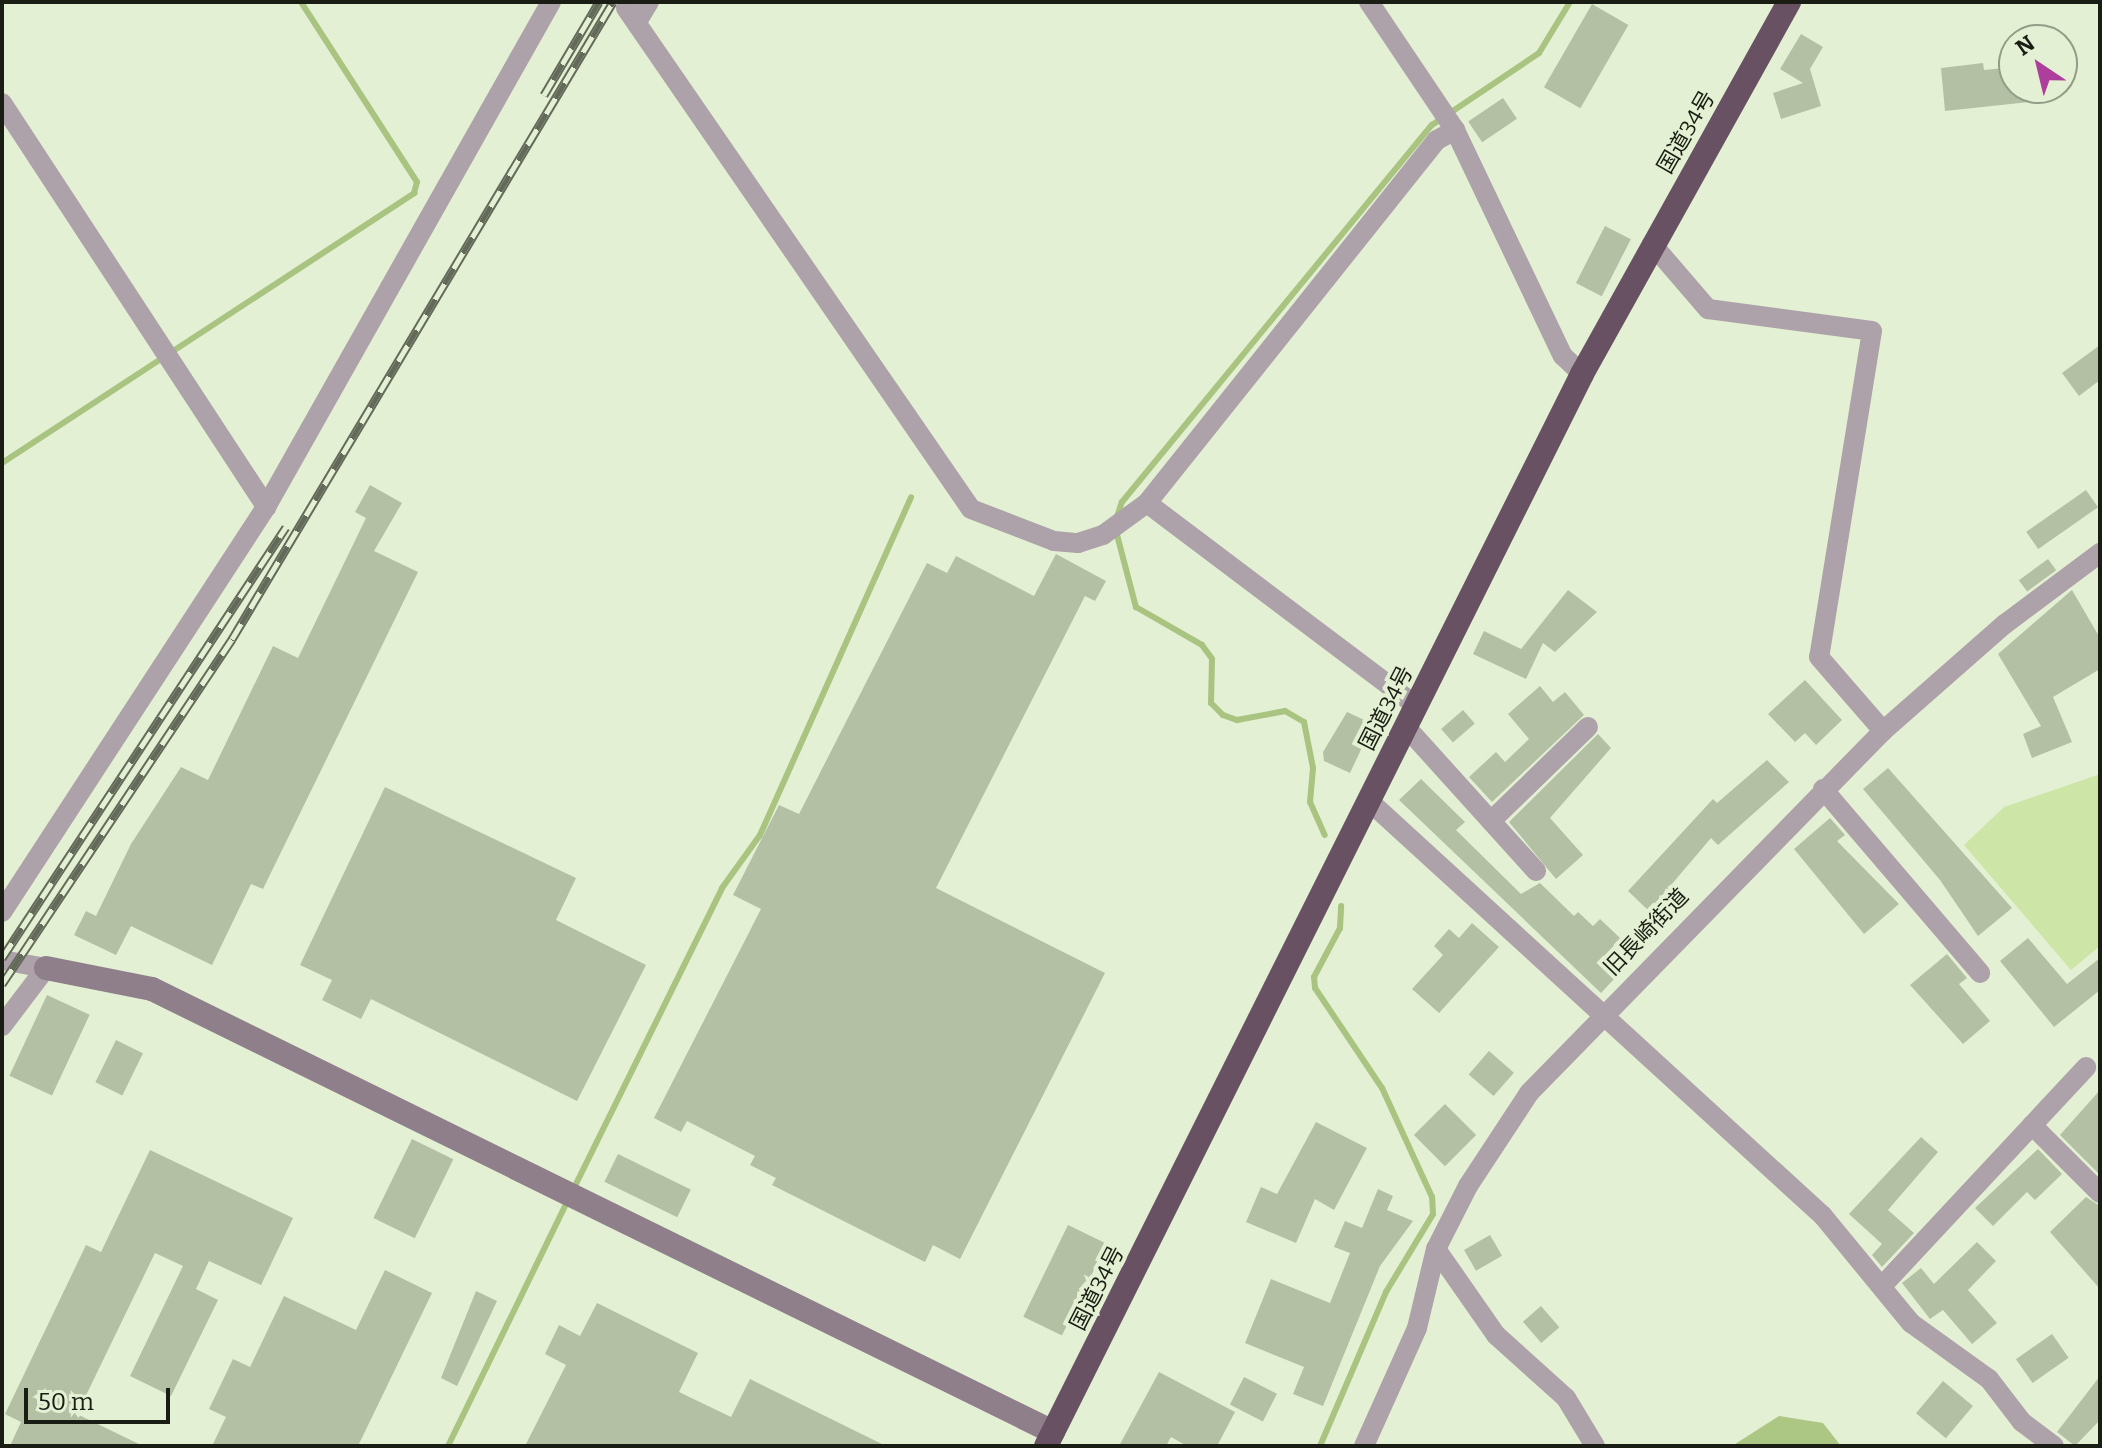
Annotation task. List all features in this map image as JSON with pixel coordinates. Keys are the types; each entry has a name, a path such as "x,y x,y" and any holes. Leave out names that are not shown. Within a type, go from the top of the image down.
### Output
{"highway":[{"name":"国道34号","path":"1050,1439 1582,374 1789,2"}],"street":[{"path":"2,912 266,507 551,2"},
{"path":"649,2 632,14 971,509 1054,541 1078,543 1103,535 1126,523 1147,503 1437,140 1455,130"},
{"path":"1369,2 1455,130 1563,356 1582,374"},
{"path":"2,103 266,507"},
{"path":"1652,244 1708,309 1872,331 1819,657 1883,731"},
{"path":"1147,503 1411,716 1491,821 1536,871"},
{"name":"旧長崎街道","path":"1364,1446 1417,1328 1436,1249 1468,1186 1529,1093 1600,1015 1883,731 2005,624 2100,553"},
{"path":"1491,821 1588,727"},
{"path":"1823,789 1980,973"},
{"path":"1369,801 1823,1216 1883,1285 1911,1323 1989,1379 2022,1422 2054,1446"},
{"path":"2,960 152,989 1050,1439"},
{"path":"2,1026 46,968"},
{"path":"1883,1285 2086,1067"},
{"path":"2032,1125 2100,1193"},
{"path":"1436,1249 1496,1335 1566,1398 1595,1446"}],"green space":[{"path":"2100,774 2100,946 2071,970 1964,845 2004,807"},
{"path":"1779,1416 1823,1423 1841,1446 1732,1446"}],"building":[{"path":"1592,4 1628,25 1580,108 1544,87"},
{"path":"1801,34 1823,47 1810,69 1821,106 1781,119 1773,93 1803,83 1780,69"},
{"path":"1983,63 1984,70 1998,69 1998,104 2011,104 1945,111 1941,68"},
{"path":"1503,98 1517,119 1482,142 1468,121"},
{"path":"1605,226 1631,239 1602,296 1576,283"},
{"path":"2100,345 2100,380 2079,396 2062,373"},
{"path":"370,485 402,503 374,551 418,572 263,889 251,884 212,965 131,926 116,955 74,935 86,911 96,916 131,844 181,767 208,780 273,646 298,658 366,518 355,512"},
{"path":"2086,490 2098,507 2038,549 2026,532"},
{"path":"1056,554 1106,581 1095,601 1085,596 936,888 1105,973 960,1259 933,1245 925,1262 772,1185 776,1178 750,1165 755,1156 687,1121 681,1132 654,1118 761,909 733,895 779,805 799,814 927,563 947,573 956,556 1034,596"},
{"path":"2048,559 2056,570 2027,591 2019,580"},
{"path":"1568,590 1597,612 1555,652 1543,643 1526,679 1473,654 1484,631 1521,649"},
{"path":"2072,590 2100,638 2100,669 2053,697 2072,742 2032,758 2023,734 2041,726 1998,654"},
{"path":"1805,680 1842,720 1816,745 1805,733 1795,742 1768,714"},
{"path":"1540,686 1553,702 1565,692 1584,715 1492,802 1469,777 1496,752 1505,762 1529,739 1508,714"},
{"path":"1463,710 1475,724 1453,743 1441,729"},
{"path":"1347,712 1373,724 1350,773 1324,761 1323,752"},
{"path":"1598,734 1611,748 1550,818 1583,855 1556,879 1509,822"},
{"path":"1767,760 1789,782 1718,845 1711,838 1649,911 1628,891 1713,799 1717,803"},
{"path":"1888,768 2012,908 1978,936 1940,880 1863,789"},
{"path":"1421,779 1465,822 1456,830 1521,894 1540,883 1574,916 1578,912 1593,926 1600,919 1637,954 1601,993 1399,800"},
{"path":"385,787 576,878 556,920 646,965 577,1101 371,999 361,1019 322,1000 332,980 300,965"},
{"path":"1830,818 1845,835 1837,841 1899,904 1864,934 1794,849"},
{"path":"1472,923 1499,947 1439,1013 1412,989 1443,955 1434,946 1449,929 1459,938"},
{"path":"2028,938 2067,984 2100,958 2100,990 2054,1027 2000,961"},
{"path":"1947,954 1967,978 1959,984 1990,1021 1963,1044 1910,985"},
{"path":"47,995 90,1015 52,1096 9,1076"},
{"path":"116,1040 143,1053 122,1095 95,1082"},
{"path":"1489,1051 1514,1073 1494,1096 1469,1074"},
{"path":"2100,1090 2100,1175 2060,1135"},
{"path":"1445,1104 1476,1135 1445,1166 1414,1135"},
{"path":"1316,1122 1367,1148 1334,1210 1315,1199 1296,1243 1246,1222 1261,1187 1277,1194"},
{"path":"1921,1137 1938,1152 1888,1210 1914,1233 1882,1267 1872,1255 1882,1244 1849,1214"},
{"path":"412,1139 453,1159 415,1238 373,1218"},
{"path":"2038,1149 2062,1174 2035,1200 2027,1192 1993,1226 1975,1208"},
{"path":"150,1150 293,1218 261,1285 209,1261 196,1289 218,1300 171,1396 130,1376 183,1266 155,1253 77,1414 143,1446 10,1446 21,1422 5,1414 86,1245 101,1252"},
{"path":"618,1154 691,1190 677,1217 604,1182"},
{"path":"1378,1189 1393,1196 1387,1210 1413,1221 1380,1266 1323,1406 1293,1394 1304,1367 1245,1343 1271,1279 1330,1303 1350,1253 1334,1247 1345,1221 1362,1228"},
{"path":"2086,1197 2100,1206 2100,1289 2050,1232"},
{"path":"1068,1225 1107,1244 1062,1336 1023,1317"},
{"path":"1490,1235 1502,1256 1476,1271 1464,1250"},
{"path":"1977,1242 1996,1261 1968,1290 1997,1323 1972,1344 1943,1310 1930,1319 1902,1283 1921,1268 1934,1284"},
{"path":"385,1270 432,1293 358,1446 212,1446 226,1417 209,1409 233,1359 250,1367 284,1296 356,1330"},
{"path":"476,1291 497,1301 457,1386 441,1378"},
{"path":"597,1303 698,1353 679,1392 731,1417 750,1379 886,1446 525,1446 566,1365 545,1354 559,1325 580,1336"},
{"path":"1541,1306 1559,1327 1541,1343 1523,1322"},
{"path":"2052,1334 2069,1358 2033,1383 2016,1359"},
{"path":"1159,1372 1235,1412 1217,1446 1187,1446 1171,1437 1166,1446 1119,1446"},
{"path":"2100,1376 2100,1420 2075,1446 2057,1432"},
{"path":"1244,1377 1277,1394 1263,1421 1230,1405"},
{"path":"1943,1381 1973,1406 1946,1438 1916,1413"}],"waterway":[{"path":"2,463 414,193 417,182 301,2"},
{"path":"1116,520 1122,502 1432,125 1539,53 1570,2"},
{"path":"573,1190 722,888 760,835 911,497"},
{"path":"1116,531 1136,607 1202,645 1212,659 1211,703 1223,715 1237,720 1285,711 1304,722 1313,768 1310,802 1325,835"},
{"path":"1320,1446 1386,1292 1433,1214 1432,1197 1382,1088 1315,988 1314,977 1340,928 1341,906"},
{"path":"448,1446 568,1200"}],"railway":[{"path":"544,95 599,2"},
{"path":"2,984 232,639 613,2"},
{"path":"2,958 286,527"}]}
